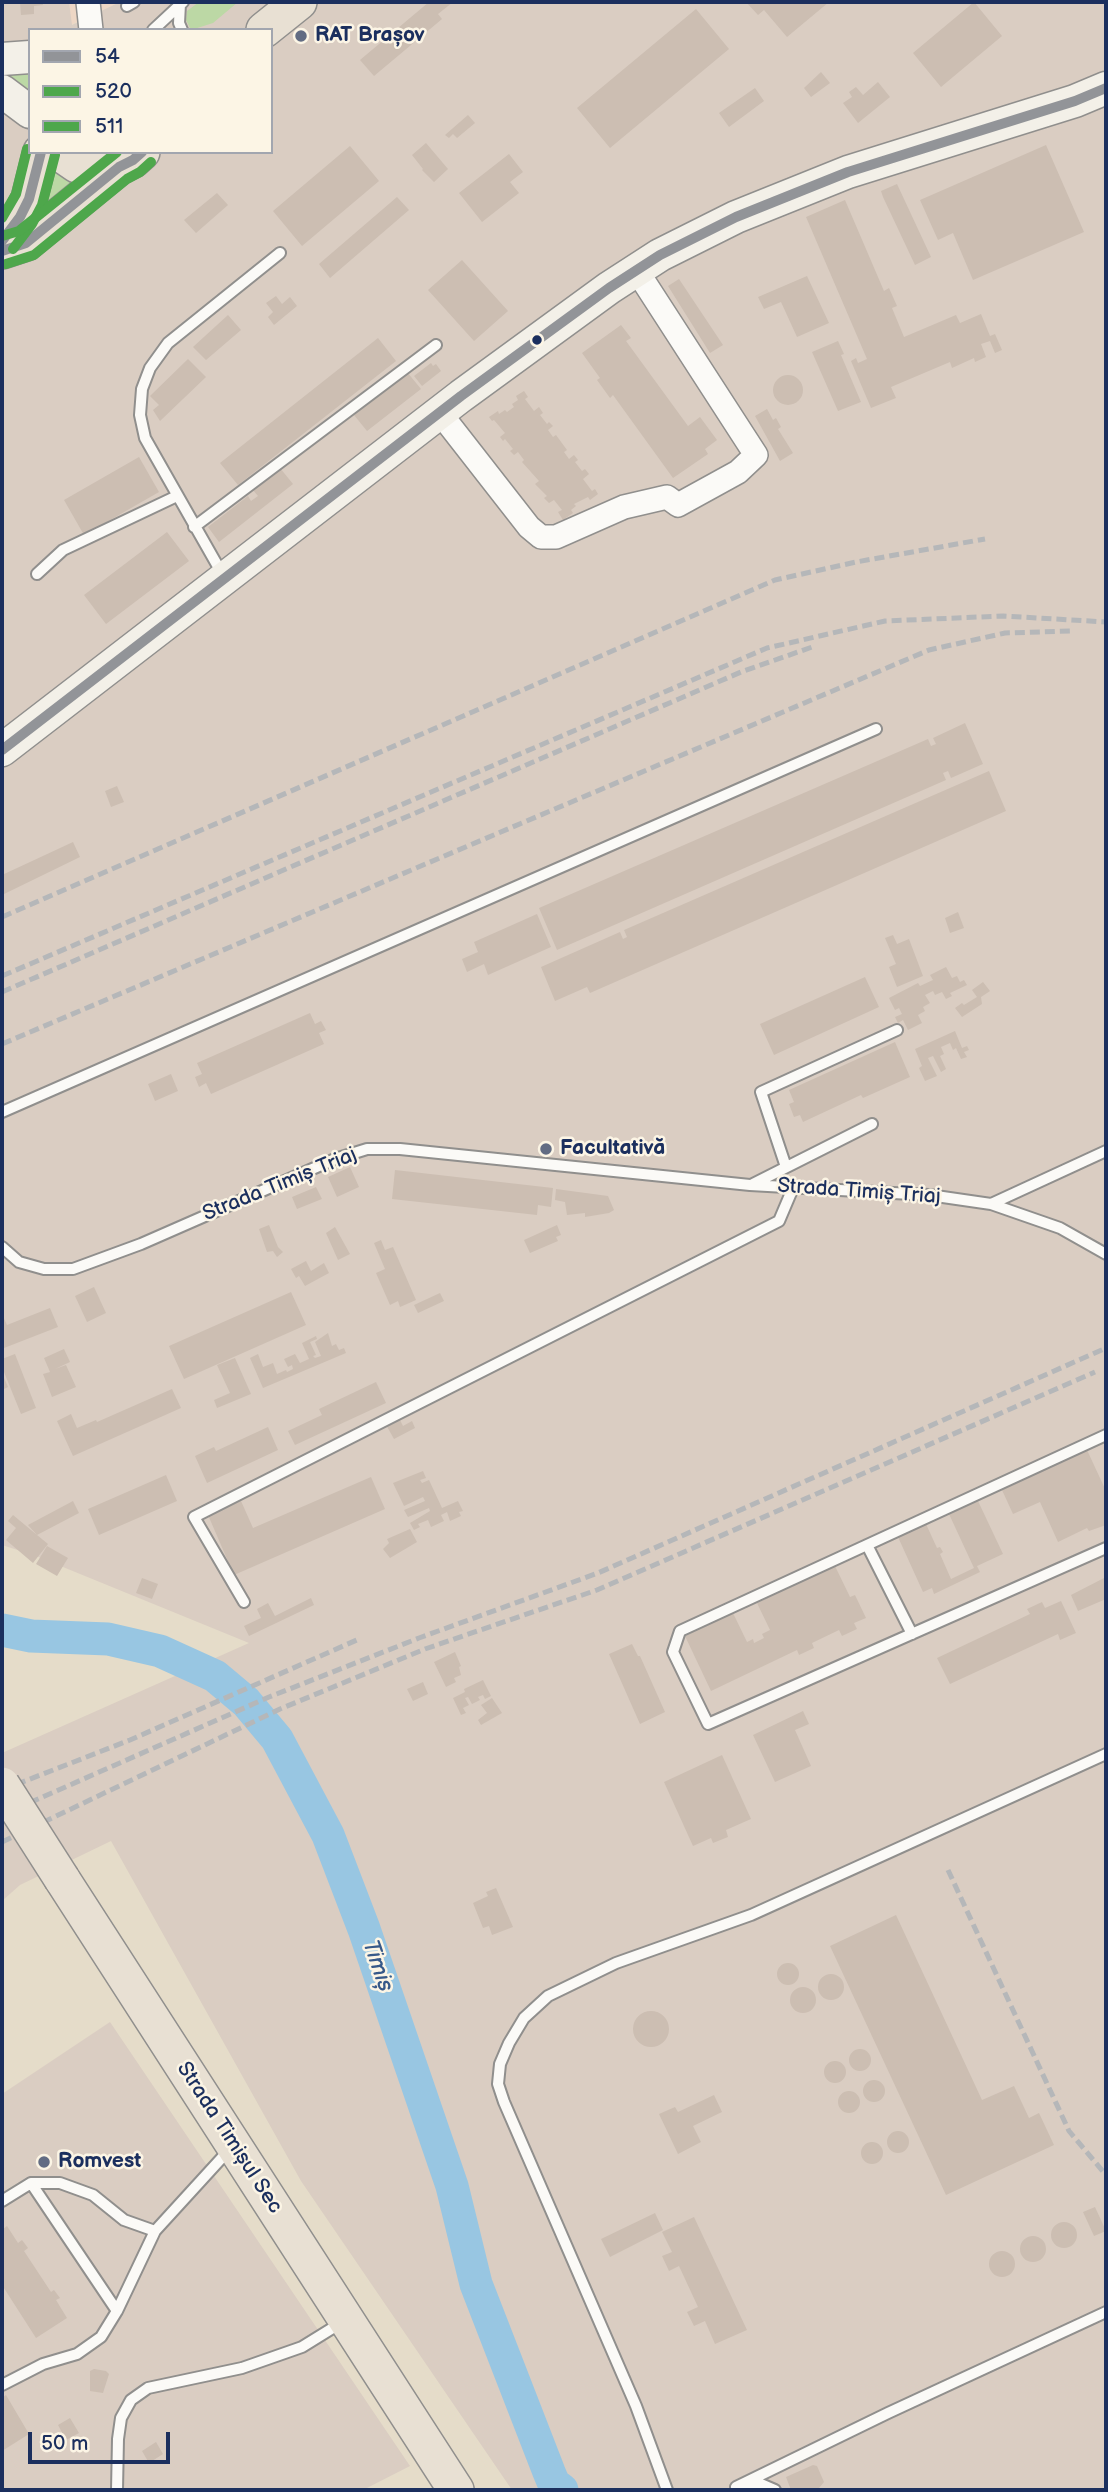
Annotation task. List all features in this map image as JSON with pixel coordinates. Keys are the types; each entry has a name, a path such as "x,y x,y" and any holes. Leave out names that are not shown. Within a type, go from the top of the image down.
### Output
{"main road":[{"path":"266,28 299,2"},
{"path":"2,59 28,57"},
{"path":"2,750 440,413 609,288 637,271 705,231 794,193 848,172 1075,101 1106,88"},
{"path":"2,91 28,110"},
{"path":"2,242 29,199 40,154"},
{"path":"60,154 87,169 108,170 131,160"},
{"path":"2,251 26,243 131,160"},
{"name":"Strada Timișul Sec","path":"2,1784 456,2490"}],"street":[{"path":"88,2 91,28"},
{"path":"440,413 529,527 541,537 556,537 624,507 667,497 678,505 738,472 756,455 637,271"}],"lane":[{"path":"155,28 182,3"},
{"path":"181,28 179,23 182,3"},
{"path":"225,579 145,438 140,415 142,389 150,368 168,343 280,253"},
{"path":"194,527 436,345"},
{"path":"37,574 63,550 177,496"},
{"path":"2,1112 876,729"},
{"path":"786,1167 761,1092 897,1030"},
{"path":"750,1185 872,1124"},
{"name":"Strada Timiș Triaj","path":"2,1247 19,1262 44,1269 73,1269 141,1244 335,1159 367,1149 400,1149 750,1185 929,1195 991,1204 1060,1228 1106,1254"},
{"path":"991,1204 1106,1151"},
{"path":"244,1602 194,1517 779,1221 793,1188"},
{"path":"1106,1435 680,1631 673,1652 708,1724 1106,1548"},
{"path":"867,1545 912,1634"},
{"path":"667,2490 636,2406 498,2084 500,2064 524,2018 548,1996 605,1969 751,1914 1106,1754"},
{"path":"2,2385 43,2364 77,2354 101,2337 117,2311 155,2231 233,2145"},
{"path":"2,2201 31,2183 60,2183 93,2195 124,2220 155,2231"},
{"path":"31,2183 117,2311"},
{"path":"733,2489 888,2413 1106,2312"},
{"path":"117,2490 121,2417 131,2400 148,2388 242,2368 302,2347 346,2320"},
{"path":"733,2489 761,2484 775,2490"}],"shaded area":[{"path":"2,2 69,2 72,25 120,2 1106,2 1106,2490 512,2490 301,2181 111,1841 20,1885 2,1901 2,1753 249,1643 36,1556 2,1545"},
{"path":"69,2 120,2 71,25"},
{"path":"110,2022 410,2466 363,2490 2,2490 2,2094"}],"green space":[{"path":"199,2 238,2 213,23 197,28 190,28 186,20 187,11"},
{"path":"28,66 27,92 16,80 2,73"},
{"path":"50,167 76,183 34,215"}],"building":[{"path":"20,2 42,2 43,5 34,6 34,14 21,15"},
{"path":"429,2 453,2 438,14 442,19 374,76 360,60"},
{"path":"746,2 829,2 787,37 764,10 758,15"},
{"path":"974,2 1002,36 941,87 913,53"},
{"path":"696,9 729,49 610,148 577,108"},
{"path":"821,72 830,83 811,97 804,88"},
{"path":"878,82 890,97 858,123 843,103 852,97 849,92 856,87 863,95"},
{"path":"755,88 764,101 729,127 719,113"},
{"path":"468,115 475,123 457,138 453,134 449,138 445,135"},
{"path":"426,143 448,169 434,182 412,155"},
{"path":"1046,145 1084,232 973,280 953,233 938,240 920,200"},
{"path":"350,146 379,181 302,246 273,211"},
{"path":"509,154 523,172 510,182 519,193 482,222 459,193"},
{"path":"897,184 931,257 915,265 881,191"},
{"path":"217,193 228,205 196,233 184,220"},
{"path":"397,197 409,210 330,278 319,264"},
{"path":"845,200 884,291 889,288 897,306 892,308 904,337 956,315 960,323 981,314 990,336 995,334 1002,350 995,353 990,341 981,344 986,357 975,362 974,358 952,368 950,362 891,387 896,398 871,408 851,361 856,358 858,363 867,359 806,217"},
{"path":"462,260 508,311 474,341 428,290"},
{"path":"807,276 829,323 797,337 781,302 764,309 758,297"},
{"path":"679,279 723,345 710,353 668,286"},
{"path":"276,296 282,304 290,297 297,306 274,325 268,317 273,312 266,303"},
{"path":"228,315 241,330 206,360 193,347"},
{"path":"621,325 631,338 626,341 688,426 700,417 717,440 705,449 708,454 673,478 613,395 610,398 582,353"},
{"path":"378,338 396,361 238,485 220,463"},
{"path":"838,341 844,354 841,355 861,402 838,411 812,352"},
{"path":"188,359 206,377 160,421 153,410 159,405 150,396"},
{"path":"431,363 433,366 436,364 441,371 422,386 414,376"},
{"path":"407,372 421,389 367,431 354,415"},
{"path":"788,375 799,379 803,390 799,401 788,405 777,401 773,390 777,379"},
{"path":"524,391 528,397 525,399 534,411 539,407 543,413 540,415 547,424 549,422 553,426 548,430 553,437 556,435 567,450 564,452 569,459 574,455 578,460 575,462 582,471 585,469 589,474 583,479 592,491 595,489 598,494 590,500 588,497 574,504 576,506 571,510 573,513 563,520 558,512 562,510 554,500 549,503 544,498 547,496 535,484 539,481 522,462 524,460 518,452 514,455 510,451 513,449 500,437 505,433 489,417 498,411 499,414 505,410 507,412 514,407 512,404 518,400 516,396"},
{"path":"767,409 773,420 776,418 781,427 778,429 793,453 780,461 755,416"},
{"path":"139,457 159,492 84,535 64,500"},
{"path":"280,468 293,484 219,542 208,527 248,496 251,501 258,496 253,490"},
{"path":"167,532 189,561 106,624 84,595"},
{"path":"965,723 983,764 951,778 948,771 943,773 946,780 557,950 539,908 928,739 931,746 936,744 933,738"},
{"path":"989,771 1006,811 590,993 587,987 555,1001 541,967 620,932 623,939 627,937 624,930"},
{"path":"117,786 124,802 111,807 105,791"},
{"path":"73,842 80,857 2,895 2,875"},
{"path":"958,912 964,928 950,933 945,918"},
{"path":"537,914 551,947 488,975 484,964 467,972 462,959 478,952 474,942"},
{"path":"893,935 897,944 909,939 923,976 897,987 889,967 896,964 885,938"},
{"path":"946,967 952,978 957,976 960,982 964,980 967,985 950,993 952,996 946,999 942,992 935,995 933,991 925,995 930,1003 923,1007 925,1011 918,1015 922,1023 908,1030 903,1020 898,1023 895,1017 902,1014 899,1008 895,1010 889,998 918,983 920,986 933,980 930,975"},
{"path":"865,977 879,1007 774,1055 760,1024"},
{"path":"983,982 990,991 981,997 982,1004 962,1017 955,1008 977,997 972,990"},
{"path":"310,1013 315,1024 321,1021 326,1030 319,1033 324,1044 211,1094 206,1083 199,1087 195,1077 202,1074 197,1063"},
{"path":"955,1031 962,1048 967,1046 969,1050 964,1052 967,1057 961,1059 956,1048 953,1050 950,1043 941,1047 944,1054 940,1056 946,1069 941,1072 933,1056 928,1058 937,1076 925,1081 915,1049"},
{"path":"895,1042 910,1077 863,1098 861,1095 803,1122 800,1115 794,1117 789,1104 794,1102 789,1090"},
{"path":"171,1074 178,1091 155,1101 148,1084"},
{"path":"350,1167 359,1187 337,1197 328,1177"},
{"path":"395,1170 553,1188 551,1207 538,1205 537,1215 392,1199"},
{"path":"316,1187 322,1199 297,1209 292,1197"},
{"path":"556,1189 608,1196 614,1210 585,1217 585,1213 567,1215 565,1202 555,1200"},
{"path":"269,1225 278,1247 283,1252 277,1257 273,1251 267,1252 259,1229"},
{"path":"557,1225 561,1235 556,1237 558,1241 530,1253 524,1240"},
{"path":"335,1227 350,1254 338,1260 326,1233"},
{"path":"381,1240 385,1250 393,1247 416,1300 400,1307 398,1301 390,1305 376,1273 385,1269 374,1243"},
{"path":"306,1261 311,1271 324,1263 329,1273 305,1286 291,1269"},
{"path":"94,1287 106,1313 87,1322 75,1296"},
{"path":"291,1292 306,1325 184,1379 169,1346"},
{"path":"440,1293 444,1301 418,1313 414,1305"},
{"path":"50,1308 58,1327 4,1348 2,1314 7,1325"},
{"path":"328,1333 332,1346 336,1344 339,1350 344,1348 346,1353 263,1388 250,1358 258,1354 263,1367 273,1363 277,1374 286,1370 287,1372 293,1369 292,1365 288,1367 284,1359 295,1354 300,1363 309,1359 302,1343 316,1336 317,1339 310,1342 316,1355 313,1356 321,1356 315,1342"},
{"path":"64,1349 70,1362 55,1369 66,1365 76,1387 52,1397 43,1374 50,1372 44,1358"},
{"path":"15,1354 36,1408 21,1414 2,1367 2,1359"},
{"path":"235,1358 251,1394 217,1408 214,1400 230,1393 217,1365"},
{"path":"2,1373 8,1387 2,1390"},
{"path":"376,1382 386,1403 295,1445 288,1431 322,1415 319,1409"},
{"path":"172,1389 181,1408 73,1456 57,1421 71,1414 77,1428"},
{"path":"398,1416 403,1426 412,1421 415,1428 394,1439 385,1423"},
{"path":"268,1427 278,1450 207,1483 195,1456 214,1447 216,1451"},
{"path":"1087,1450 1106,1491 1106,1525 1089,1531 1087,1528 1058,1542 1040,1502 1013,1514 1002,1490"},
{"path":"423,1471 426,1478 420,1480 422,1483 429,1480 442,1508 458,1501 463,1511 459,1512 461,1516 450,1521 447,1512 441,1515 444,1521 431,1527 428,1520 418,1524 420,1527 414,1530 410,1523 430,1511 429,1508 408,1517 404,1510 425,1501 423,1497 404,1506 393,1483"},
{"path":"166,1475 177,1501 99,1535 88,1509"},
{"path":"371,1477 385,1509 234,1575 208,1515 241,1501 253,1528"},
{"path":"73,1501 79,1513 37,1535 28,1525"},
{"path":"978,1501 1003,1554 977,1566 980,1572 934,1594 932,1588 923,1592 898,1537 926,1524 937,1548 940,1547 943,1552 940,1554 951,1579 974,1568 949,1514"},
{"path":"13,1515 48,1544 33,1563 6,1540 16,1528 8,1521"},
{"path":"410,1529 417,1542 390,1558 383,1549 389,1543 387,1539"},
{"path":"47,1546 68,1558 57,1576 36,1564"},
{"path":"835,1566 850,1597 855,1595 866,1618 854,1623 857,1629 842,1636 839,1630 812,1643 814,1648 799,1655 797,1650 711,1691 685,1636 733,1613 747,1642 753,1639 754,1643 764,1638 762,1634 770,1630 757,1603"},
{"path":"1106,1577 1106,1599 1078,1611 1071,1595"},
{"path":"142,1578 158,1584 152,1599 136,1593"},
{"path":"311,1598 314,1605 249,1636 244,1626 261,1618 257,1609 268,1603 275,1616"},
{"path":"1061,1601 1076,1633 1060,1640 1058,1634 950,1684 937,1658 1030,1614 1027,1609 1042,1602 1045,1608"},
{"path":"632,1644 665,1712 640,1724 609,1654"},
{"path":"455,1652 461,1666 461,1675 454,1678 456,1682 446,1687 434,1662"},
{"path":"483,1680 491,1696 485,1699 483,1695 478,1697 480,1700 472,1704 468,1697 465,1698 469,1705 463,1708 466,1713 461,1715 453,1698"},
{"path":"423,1682 428,1694 413,1701 407,1689"},
{"path":"492,1698 502,1713 481,1725 478,1720 487,1713 481,1705"},
{"path":"803,1711 809,1724 795,1730 811,1766 775,1782 753,1735"},
{"path":"722,1755 751,1819 726,1830 728,1837 713,1843 711,1838 693,1846 664,1782"},
{"path":"496,1888 513,1927 492,1935 489,1926 483,1928 473,1903 488,1896 486,1892"},
{"path":"896,1915 982,2100 1014,2086 1029,2118 1039,2113 1054,2145 946,2195 830,1946"},
{"path":"788,1963 796,1966 799,1974 796,1982 788,1985 780,1982 777,1974 780,1966"},
{"path":"831,1974 840,1978 844,1987 840,1996 831,2000 822,1996 818,1987 822,1978"},
{"path":"803,1987 812,1991 816,2000 812,2009 803,2013 794,2009 790,2000 794,1991"},
{"path":"651,2011 664,2016 669,2029 664,2042 651,2047 638,2042 633,2029 638,2016"},
{"path":"860,2049 868,2052 871,2060 868,2068 860,2071 852,2068 849,2060 852,2052"},
{"path":"835,2061 843,2064 846,2072 843,2080 835,2083 827,2080 824,2072 827,2064"},
{"path":"874,2080 882,2083 885,2091 882,2099 874,2102 866,2099 863,2091 866,2083"},
{"path":"849,2091 859,2098 860,2102 853,2112 849,2113 839,2106 838,2102 845,2092"},
{"path":"714,2095 722,2112 693,2126 701,2142 678,2154 659,2114 675,2107 678,2112"},
{"path":"898,2131 908,2138 909,2142 902,2152 898,2153 888,2146 887,2142 894,2132"},
{"path":"872,2142 880,2145 883,2153 880,2161 872,2164 864,2161 861,2153 864,2145"},
{"path":"1095,2207 1106,2231 1094,2236 1083,2212"},
{"path":"655,2213 663,2230 610,2257 601,2239"},
{"path":"694,2217 747,2330 715,2344 705,2321 694,2326 687,2312 698,2307 679,2266 669,2271 662,2256 672,2252 662,2232"},
{"path":"1064,2222 1073,2226 1077,2235 1073,2244 1064,2248 1055,2244 1051,2235 1055,2226"},
{"path":"7,2226 18,2243 22,2240 28,2248 24,2251 51,2292 54,2290 60,2298 56,2300 67,2318 36,2338 2,2285 2,2230"},
{"path":"1033,2236 1042,2240 1046,2249 1042,2258 1033,2262 1024,2258 1020,2249 1024,2240"},
{"path":"1002,2251 1011,2255 1015,2264 1011,2273 1002,2277 993,2273 989,2264 993,2255"},
{"path":"94,2369 109,2374 103,2393 90,2391 90,2371"},
{"path":"6,2395 29,2434 2,2451 2,2398"},
{"path":"70,2418 79,2433 66,2440 58,2425"},
{"path":"156,2442 163,2454 149,2463 142,2451"},
{"path":"813,2465 817,2466 824,2482 819,2488 821,2490 791,2490 786,2477"}],"waterway":[{"name":"Timiș","path":"2,1630 31,1636 108,1639 160,1651 215,1676 246,1702 277,1739 328,1835 364,1929 452,2186 476,2284 554,2484 562,2490"}],"railway":[{"path":"2,917 775,580 856,562 985,539"},
{"path":"2,976 767,648 885,621 1003,616 1106,622"},
{"path":"2,1044 929,650 1005,633 1070,631"},
{"path":"2,992 741,672 815,646"},
{"path":"2,1815 269,1697 419,1638 598,1573 1106,1348"},
{"path":"2,1842 280,1709 425,1649 597,1590 1095,1372"},
{"path":"2,1790 130,1740 359,1639"},
{"path":"948,1870 1069,2131 1106,2175"}],"transit line":[{"name":"54","path":"2,750 461,396 609,288 660,255 736,217 848,172 1075,101 1106,88"},
{"name":"511","path":"2,218 16,194 27,149"},
{"name":"54","path":"2,241 20,217 29,199 40,154"},
{"name":"511","path":"2,236 19,231 115,154"},
{"name":"54","path":"2,251 26,243 119,167 140,154"},
{"name":"520","path":"13,249 32,224 42,205 55,155"},
{"name":"520","path":"6,264 34,255 151,162"}],"place":[{"name":"RAT Brașov","path":"301,36"},
{"name":"Facultativă","path":"546,1149"},
{"name":"Romvest","path":"44,2162"}]}
